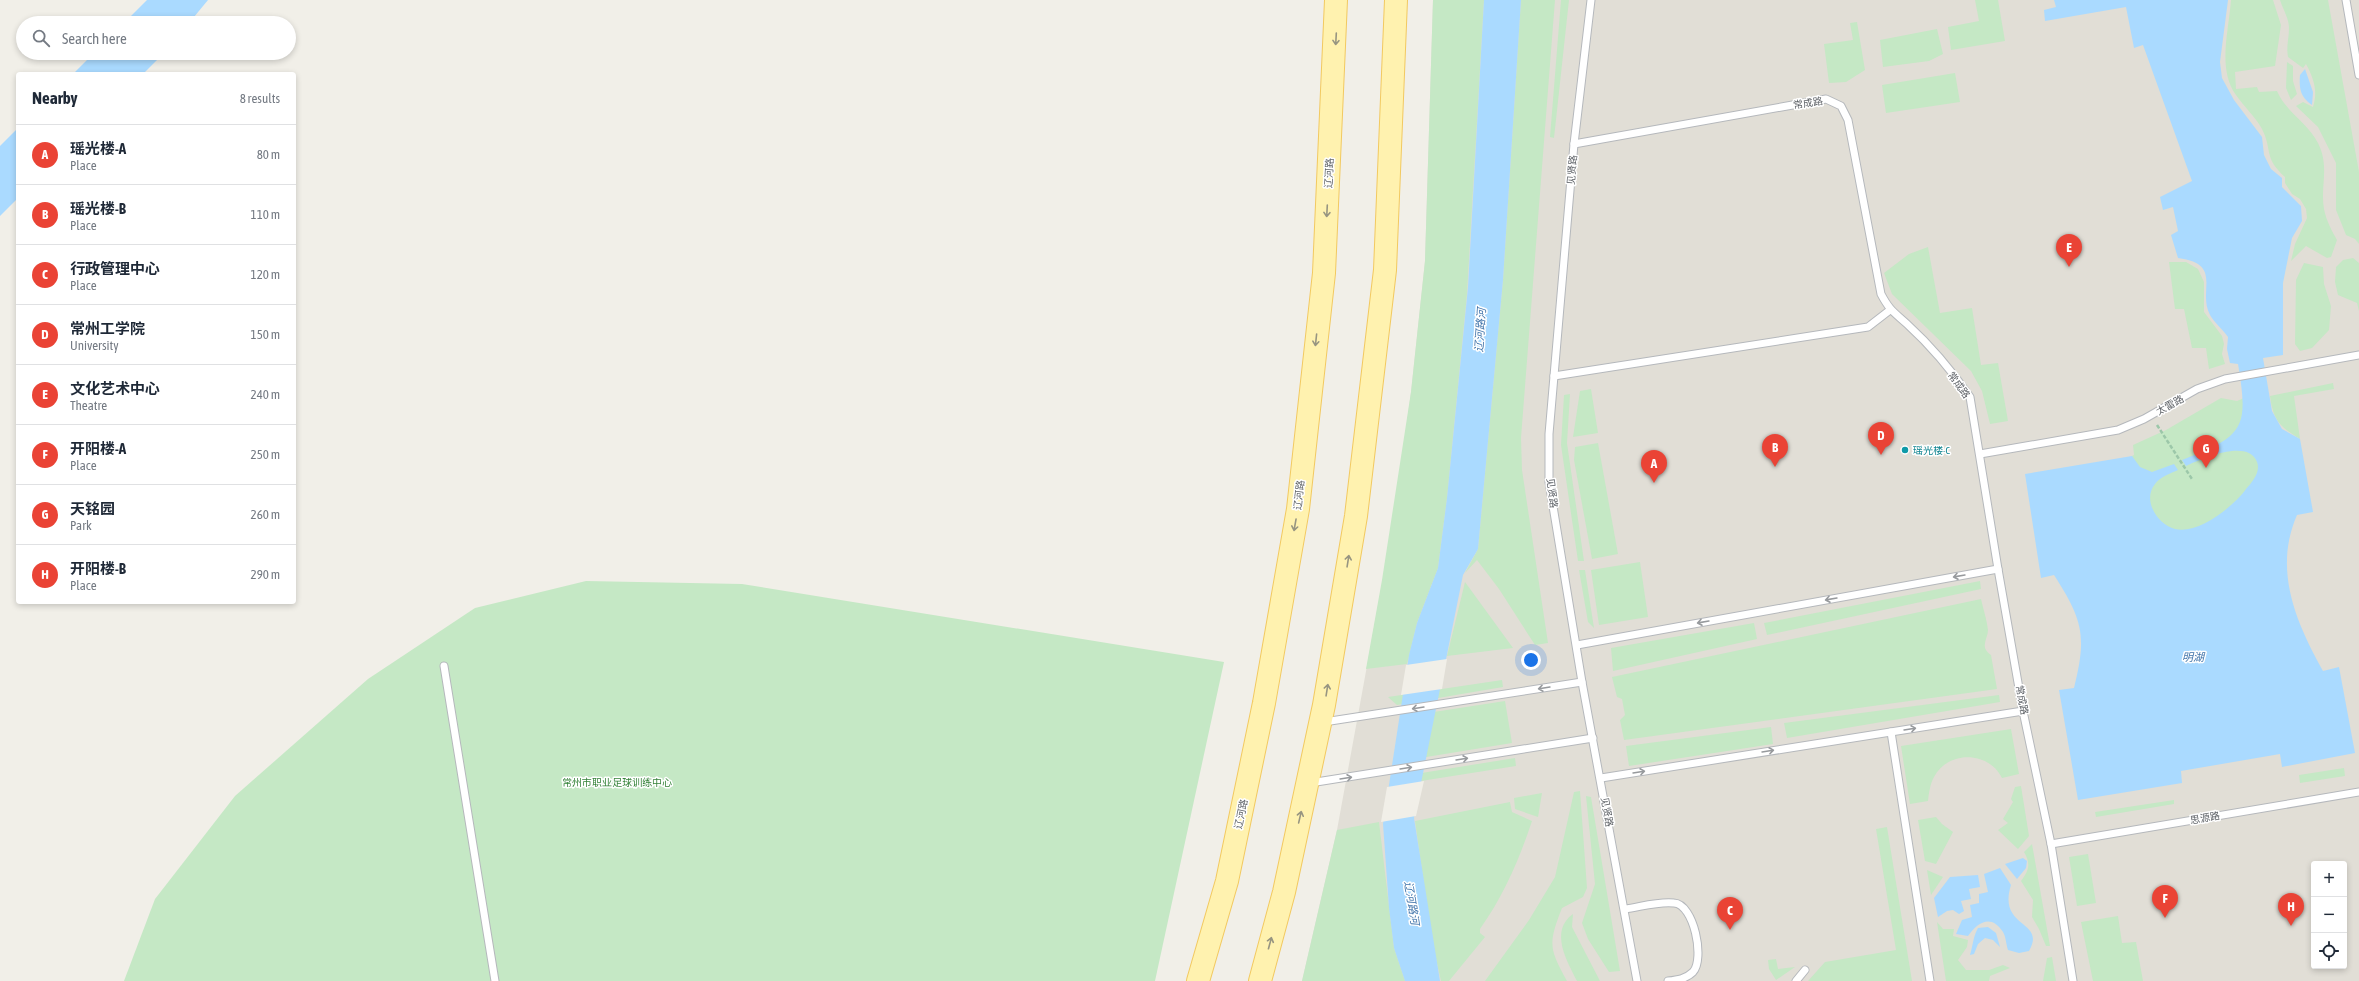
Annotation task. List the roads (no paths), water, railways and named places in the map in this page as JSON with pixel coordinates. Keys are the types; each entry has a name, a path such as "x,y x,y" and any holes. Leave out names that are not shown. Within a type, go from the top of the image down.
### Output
{"main road":[{"name":"辽河路","path":"1198,981 1228,873 1264,703 1298,509 1324,273 1336,28 1336,0"},
{"path":"1260,981 1284,892 1308,784 1356,516 1385,270 1396,0"}],"lane":[{"name":"见贤路","path":"1591,0 1574,144 1549,434 1549,482 1582,682 1638,981"},
{"path":"2346,0 2359,75"},
{"name":"常成路","path":"1574,144 1826,99 1841,106 1848,120 1881,294 1890,310 1907,324 1961,383 1970,397 2023,712 2051,844 2073,981"},
{"path":"1554,376 1868,327 1890,310"},
{"name":"太雷路","path":"1980,454 2118,430 2151,415 2197,389 2225,379 2359,355"},
{"path":"1576,645 1998,569"},
{"path":"444,666 496,981"},
{"path":"1320,723 1582,682"},
{"path":"1601,778 2023,712"},
{"path":"1891,732 1930,981"},
{"path":"1308,784 1593,738"},
{"name":"思源路","path":"2051,844 2359,792"},
{"path":"1624,909 1674,902 1684,907 1692,918 1699,958 1695,970 1687,978 1668,981"},
{"path":"1796,981 1805,970"}],"water":[{"path":"147,0 208,0 195,16 131,16"},
{"name":"辽河路河","path":"1484,0 1521,0 1503,280 1478,549 1463,575 1414,818 1440,981 1405,981 1394,948 1389,908 1383,824 1409,655 1417,623 1438,568 1447,498 1468,287"},
{"name":"明湖","path":"2054,0 2228,0 2220,62 2222,78 2234,100 2262,137 2264,155 2271,169 2282,178 2282,187 2301,206 2302,221 2292,238 2283,283 2283,355 2263,358 2272,411 2282,429 2300,439 2313,512 2297,515 2290,535 2287,556 2291,595 2304,634 2323,671 2339,667 2355,753 2282,767 2280,754 2181,771 2182,783 2078,800 2059,690 2074,688 2080,655 2080,629 2071,604 2054,575 2041,578 2025,474 2132,456 2140,467 2152,472 2174,464 2178,470 2163,477 2151,490 2151,504 2153,511 2162,522 2175,529 2184,530 2194,528 2215,518 2224,511 2240,496 2253,480 2257,473 2258,466 2252,455 2235,451 2213,455 2186,466 2182,460 2203,452 2230,436 2237,427 2241,417 2243,403 2238,364 2230,363 2227,349 2228,337 2212,318 2207,306 2205,272 2201,266 2192,261 2178,258 2171,235 2178,231 2173,207 2163,210 2160,197 2192,181 2143,45 2134,48 2126,7 2045,21 2044,10 2056,7"},
{"path":"87,60 157,60 145,72 75,72"},
{"path":"2305,69 2313,92 2312,105 2305,99 2300,88 2300,75"},
{"path":"16,130 16,200 0,216 0,146"},
{"path":"2023,858 2027,861 2026,868 2017,879 2005,864"},
{"path":"2000,868 2011,885 2008,899 2010,910 2032,934 2033,941 2029,951 2019,953 2008,950 2003,932 1998,926 1989,921 1980,924 1968,936 1956,934 1962,920 1972,917 1970,905 1979,903 1979,894 1988,892 1984,874"},
{"path":"1978,875 1980,887 1969,889 1971,899 1961,901 1964,911 1959,914 1953,910 1947,911 1938,917 1934,898 1950,877"},
{"path":"1988,927 1996,933 2000,947 1993,940 1985,938 1978,944 1974,954 1970,955 1976,931 1978,928"}],"place":[{"name":"文化艺术中心","path":"2069,267"},
{"name":"瑶光楼-C","path":"1905,450"},
{"name":"常州工学院","path":"1881,455"},
{"name":"瑶光楼-B","path":"1775,467"},
{"name":"天铭园","path":"2206,468"},
{"name":"瑶光楼-A","path":"1654,483"},
{"name":"开阳楼-A","path":"2165,918"},
{"name":"开阳楼-B","path":"2291,926"},
{"name":"行政管理中心","path":"1730,930"}],"park label":[{"name":"常州市职业足球训练中心","path":"617,782"}]}
